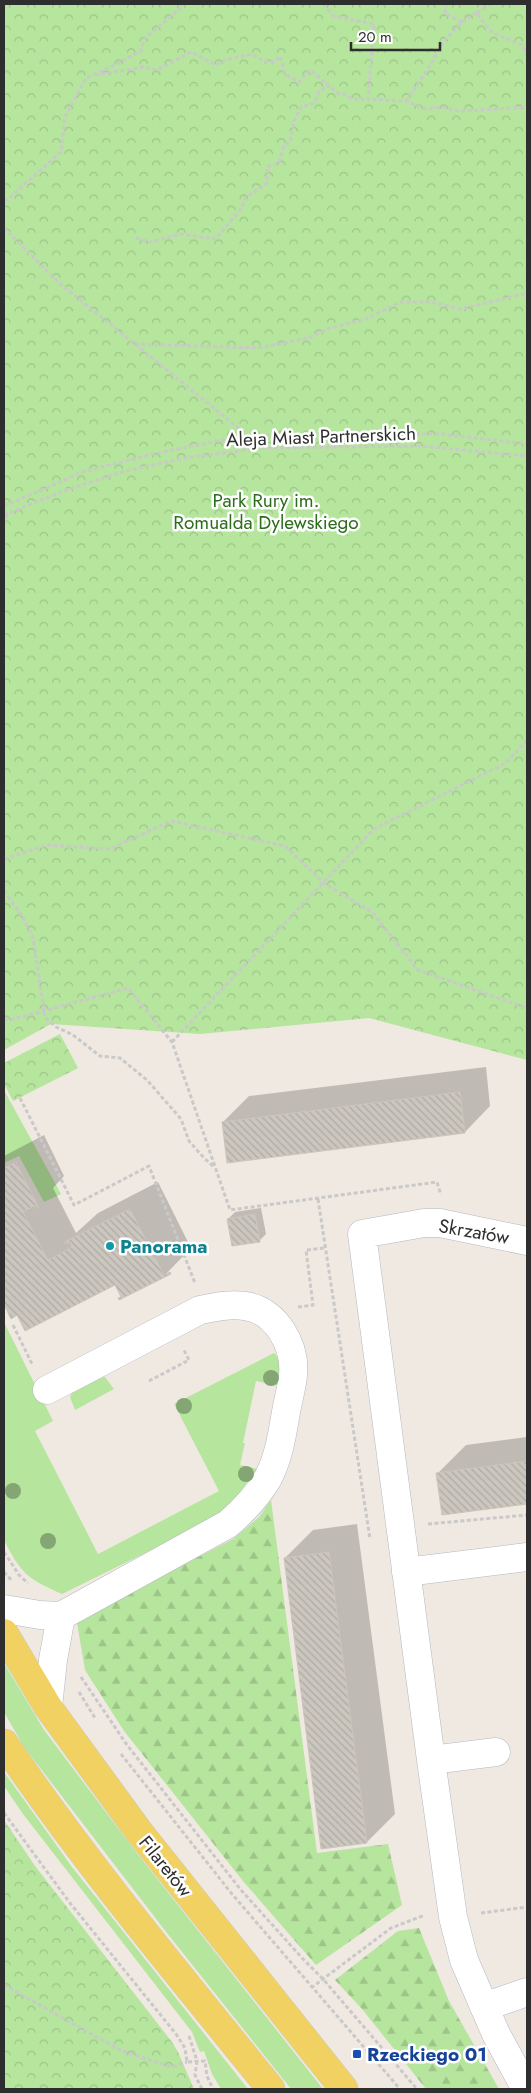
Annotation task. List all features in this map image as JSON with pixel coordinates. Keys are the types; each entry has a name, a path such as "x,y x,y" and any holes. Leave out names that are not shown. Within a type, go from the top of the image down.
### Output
{"main road":[{"name":"Filaretów","path":"4,1633 48,1706 140,1833 344,2089"},
{"path":"4,1743 38,1793 101,1876 271,2089"}],"street":[{"name":"Skrzatów","path":"399,1527 362,1234 424,1223 451,1225 527,1241"},
{"path":"4,1608 51,1616 220,1529 249,1505 268,1478 278,1454 293,1373 290,1347 283,1331 258,1310 247,1306 226,1305 200,1310 47,1390"},
{"path":"399,1527 452,1917 464,1960 484,2007 526,2089"},
{"path":"406,1572 527,1557"},
{"path":"48,1706 53,1660 51,1616"},
{"path":"431,1760 496,1752"},
{"path":"484,2007 527,1992"}],"path":[{"path":"4,200 7,200 61,152 65,117 86,78 141,51 144,39 182,7 182,4"},
{"path":"324,4 333,16 374,24 368,99"},
{"path":"446,4 445,14 462,22"},
{"path":"406,101 427,71 443,42 462,22 491,4"},
{"path":"476,13 493,33 522,45 527,55"},
{"path":"95,75 144,67 157,70 191,52 216,65 225,60 252,54 264,61 275,62 280,56 285,74 299,82 310,70 331,86 338,94 354,98 406,101 424,109 441,107 460,111 527,106"},
{"path":"136,238 150,242 181,234 215,239 242,208 245,198 267,183 267,167 279,162 284,145 290,142 294,121 302,106 311,106 316,102 319,91 331,86"},
{"path":"4,228 58,282 263,448"},
{"path":"135,344 259,348 308,338 330,328 366,319 401,302 431,302 461,309 527,293"},
{"path":"4,506 83,472 153,454 248,435 442,434 527,444"},
{"name":"Aleja Miast Partnerskich","path":"6,514 66,490 122,472 184,458 263,448 421,446 527,456"},
{"path":"4,526 6,514"},
{"path":"172,1042 374,829 506,763 527,740"},
{"path":"4,859 47,845 110,849 171,821 285,846 324,883 373,913 418,970 527,1008"},
{"path":"4,891 22,916 33,938 45,1017 56,1027 73,1035 100,1056 120,1058 147,1080 181,1118 189,1141 215,1167"},
{"path":"4,1019 10,1020 128,988 172,1042 230,1210 437,1182 451,1225"},
{"path":"20,1098 74,1205 149,1166 196,1286"},
{"path":"318,1199 370,1540"},
{"path":"292,1308 313,1305 306,1250 325,1248"},
{"path":"149,1382 184,1363"},
{"path":"369,1530 527,1515"},
{"path":"4,1552 19,1575 49,1600 51,1616"},
{"path":"4,1572 51,1616"},
{"path":"76,1678 78,1673 127,1745 241,1890 323,1979 416,2089"},
{"path":"78,1691 96,1720"},
{"path":"117,1749 232,1894 311,1988 400,2089"},
{"path":"4,1813 70,1903 176,2034 185,2048 187,2062"},
{"path":"311,1988 391,1928 423,1915"},
{"path":"4,1985 120,2050 172,2067 187,2062 205,2061 207,2076 213,2089"}],"green space":[{"name":"Park Rury im. Romualda Dylewskiego","path":"4,4 527,4 527,1060 369,1018 200,1034 51,1024 4,1050"},
{"path":"60,1034 78,1068 13,1101 4,1084 4,1063"},
{"path":"4,1090 61,1194 44,1202 19,1156 4,1163"},
{"path":"4,1322 53,1421 35,1431 98,1554 219,1491 174,1404 274,1353 280,1364 280,1386 256,1381 243,1443 245,1443 240,1465 257,1469 231,1504 202,1525 62,1594 41,1584 27,1574 15,1561 4,1540"},
{"path":"100,1375 105,1377 114,1389 75,1410 70,1397 73,1390"},
{"path":"271,1500 317,1853 388,1844 402,1905 316,1965 243,1881 124,1731 85,1670 77,1623 90,1613 233,1539 259,1517"},
{"path":"4,1663 44,1730 133,1848 323,2089 291,2089 167,1933 24,1747 4,1712"},
{"path":"4,1772 72,1867 248,2089 221,2089 212,2074 204,2051 200,2052 192,2032 23,1814 4,1786"},
{"path":"4,1820 35,1866 172,2042 194,2089 4,2089"},
{"path":"419,1928 449,2001 499,2089 426,2089 362,2009 335,1980 398,1931"}],"building":[{"path":"460,1092 465,1133 227,1163 222,1122"},
{"name":"Panorama","path":"16,1162 39,1208 36,1205 23,1212 48,1260 72,1247 70,1242 65,1244 64,1242 130,1209 164,1275 170,1272 171,1274 119,1300 118,1298 121,1297 115,1285 25,1331 17,1315 11,1319 4,1304 4,1168"},
{"path":"255,1214 260,1242 232,1246 227,1219"},
{"path":"527,1461 527,1504 442,1515 436,1473"},
{"path":"329,1552 367,1843 321,1849 284,1558"}],"place":[{"name":"Panorama","path":"110,1246"},
{"name":"Rzeckiego 01","path":"357,2054"}]}
